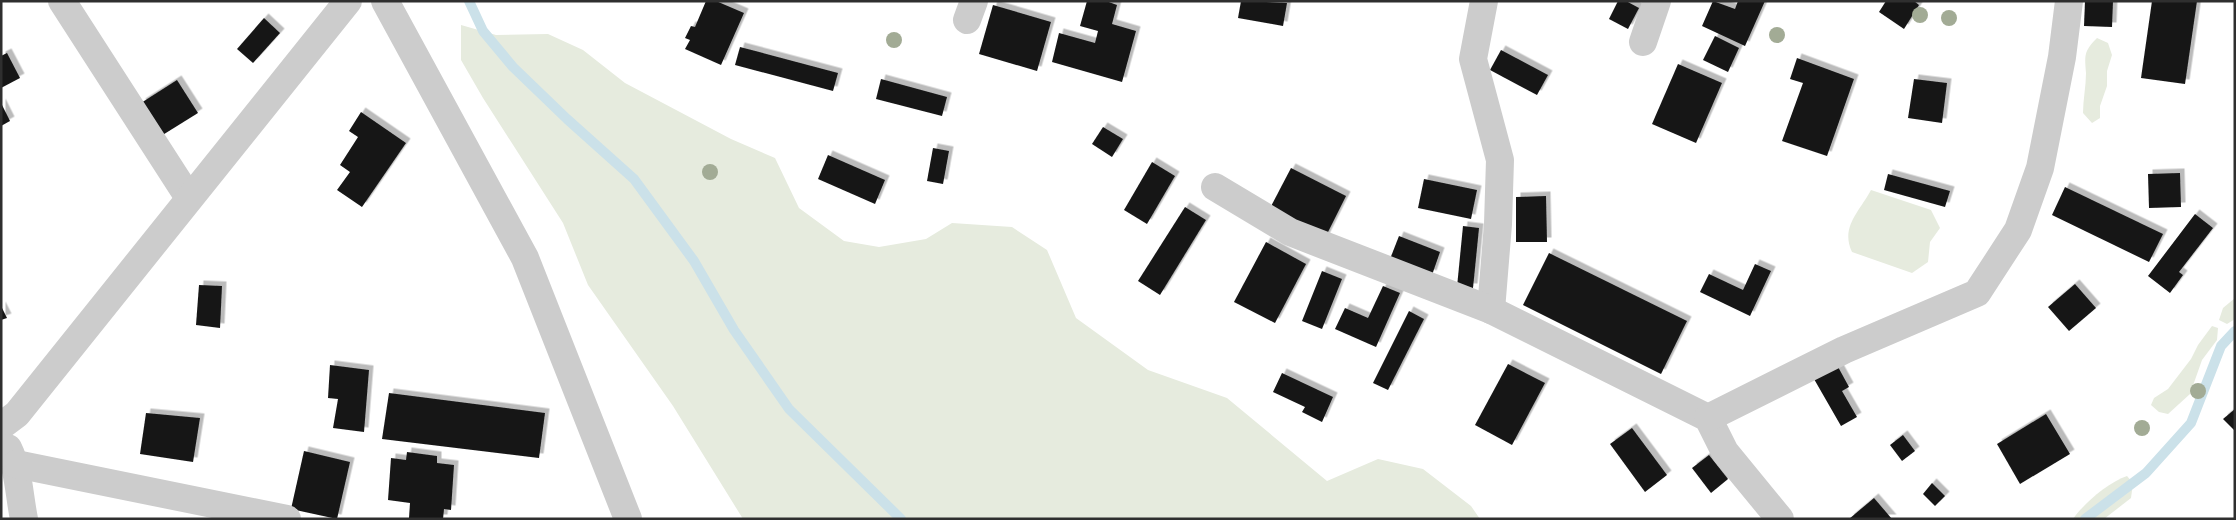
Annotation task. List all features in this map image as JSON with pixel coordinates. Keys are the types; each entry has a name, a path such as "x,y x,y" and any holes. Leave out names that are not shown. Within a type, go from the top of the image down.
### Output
{"street":[{"path":"62,1 189,198"},
{"path":"1,426 17,414 348,1"},
{"path":"385,1 525,258 628,519"},
{"path":"1484,1 1473,59 1500,160 1498,224 1491,310"},
{"path":"1643,42 1656,1"},
{"path":"1708,418 1844,350 1977,293 2018,230 2040,168 2062,56 2069,1"},
{"path":"1215,187 1290,232 1491,310 1708,418 1725,452 1780,519"},
{"path":"1,433 16,464 24,519"},
{"path":"16,464 287,519"}],"shaded area":[{"path":"461,25 496,35 548,34 583,50 625,83 731,139 775,158 799,208 844,241 879,247 926,239 952,223 1012,227 1047,250 1076,318 1148,370 1227,398 1327,481 1378,459 1423,469 1471,506 1480,519 743,519 673,406 588,285 563,223 483,98 461,60"},
{"path":"2097,38 2108,43 2112,55 2107,71 2107,86 2100,106 2100,118 2092,123 2083,113 2086,78 2085,58 2089,47"},
{"path":"1871,190 1931,210 1940,228 1930,242 1928,262 1912,273 1852,252 1848,235 1850,227"},
{"path":"2235,298 2235,319 2227,324 2219,320 2223,308"},
{"path":"2212,326 2218,328 2217,340 2202,360 2190,394 2168,414 2159,412 2151,405 2154,398 2168,389 2191,359 2198,345"},
{"path":"2127,476 2133,483 2131,498 2104,519 2073,519 2097,494"}],"building":[{"path":"706,1 716,1 744,13 721,65 685,49 690,40 685,38 691,26 695,27"},
{"path":"1087,1 1106,1 1117,5 1112,24 1136,31 1122,82 1052,62 1059,33 1095,43 1098,31 1080,26"},
{"path":"1241,1 1287,3 1283,26 1238,18"},
{"path":"1618,1 1626,1 1639,8 1628,29 1609,19"},
{"path":"1713,1 1735,9 1738,1 1765,1 1745,46 1702,26"},
{"path":"1886,1 1914,1 1919,5 1904,29 1879,12"},
{"path":"2085,1 2113,1 2112,27 2084,26"},
{"path":"2152,1 2197,1 2185,84 2141,78"},
{"path":"993,5 1051,22 1037,71 979,54"},
{"path":"264,18 280,33 253,63 237,49"},
{"path":"1715,36 1739,48 1728,72 1703,60"},
{"path":"740,47 838,73 833,91 735,65"},
{"path":"1501,50 1548,75 1537,95 1490,70"},
{"path":"7,53 20,78 1,88 1,56"},
{"path":"1797,58 1854,79 1827,156 1782,141 1803,83 1790,79"},
{"path":"1678,64 1722,83 1696,143 1652,124"},
{"path":"881,79 947,97 942,116 876,99"},
{"path":"1914,79 1947,83 1942,123 1908,118"},
{"path":"177,80 198,113 161,136 141,103"},
{"path":"1,103 10,121 1,126"},
{"path":"361,112 406,143 362,207 337,190 350,172 340,165 358,137 349,131"},
{"path":"1103,127 1123,139 1112,157 1092,144"},
{"path":"933,148 949,151 943,184 927,181"},
{"path":"828,155 885,180 875,204 818,179"},
{"path":"1152,162 1175,176 1147,224 1124,210"},
{"path":"1291,168 1346,196 1324,240 1268,212"},
{"path":"2180,173 2181,207 2149,208 2148,174"},
{"path":"1888,174 1950,191 1945,207 1884,190"},
{"path":"1424,179 1477,190 1471,219 1418,208"},
{"path":"2065,187 2163,234 2149,262 2052,215"},
{"path":"1546,196 1547,242 1516,242 1516,197"},
{"path":"1185,207 1206,220 1160,295 1138,281"},
{"path":"2195,214 2213,228 2179,272 2183,275 2170,293 2148,276"},
{"path":"1463,226 1479,228 1473,288 1457,287"},
{"path":"1399,236 1440,252 1432,275 1390,259"},
{"path":"1266,242 1306,264 1275,323 1234,302"},
{"path":"1549,253 1687,321 1661,374 1523,305"},
{"path":"1755,264 1771,271 1750,316 1700,292 1709,274 1743,290"},
{"path":"1322,271 1342,279 1322,329 1302,321"},
{"path":"2075,284 2096,308 2069,331 2048,307"},
{"path":"199,285 222,286 220,328 196,325"},
{"path":"1383,286 1400,293 1376,347 1335,329 1345,308 1368,318"},
{"path":"1,306 7,318 1,320"},
{"path":"1409,311 1424,319 1388,390 1373,383"},
{"path":"1508,364 1545,383 1512,445 1475,425"},
{"path":"330,365 369,370 364,432 333,428 338,399 328,398"},
{"path":"1837,365 1849,387 1842,391 1857,417 1841,426 1814,379"},
{"path":"1282,373 1333,397 1322,422 1302,412 1305,407 1273,392"},
{"path":"389,393 545,413 539,458 382,439"},
{"path":"2235,409 2235,431 2223,419"},
{"path":"146,413 200,418 193,462 140,454"},
{"path":"2046,414 2070,454 2020,484 1997,444"},
{"path":"1632,428 1667,475 1645,492 1610,444"},
{"path":"1903,435 1915,451 1902,461 1890,445"},
{"path":"304,451 350,462 337,519 291,509"},
{"path":"407,452 437,456 437,463 454,465 451,510 444,509 443,519 409,518 410,503 388,500 391,458 406,460"},
{"path":"1709,455 1728,479 1711,493 1692,468"},
{"path":"1932,483 1945,496 1935,506 1923,494"},
{"path":"1874,498 1892,519 1849,519"}],"waterway":[{"path":"469,1 483,31 513,67 634,179 694,261 734,330 789,409 901,519"},
{"path":"2085,519 2146,473 2191,423 2221,346 2235,331"}]}
